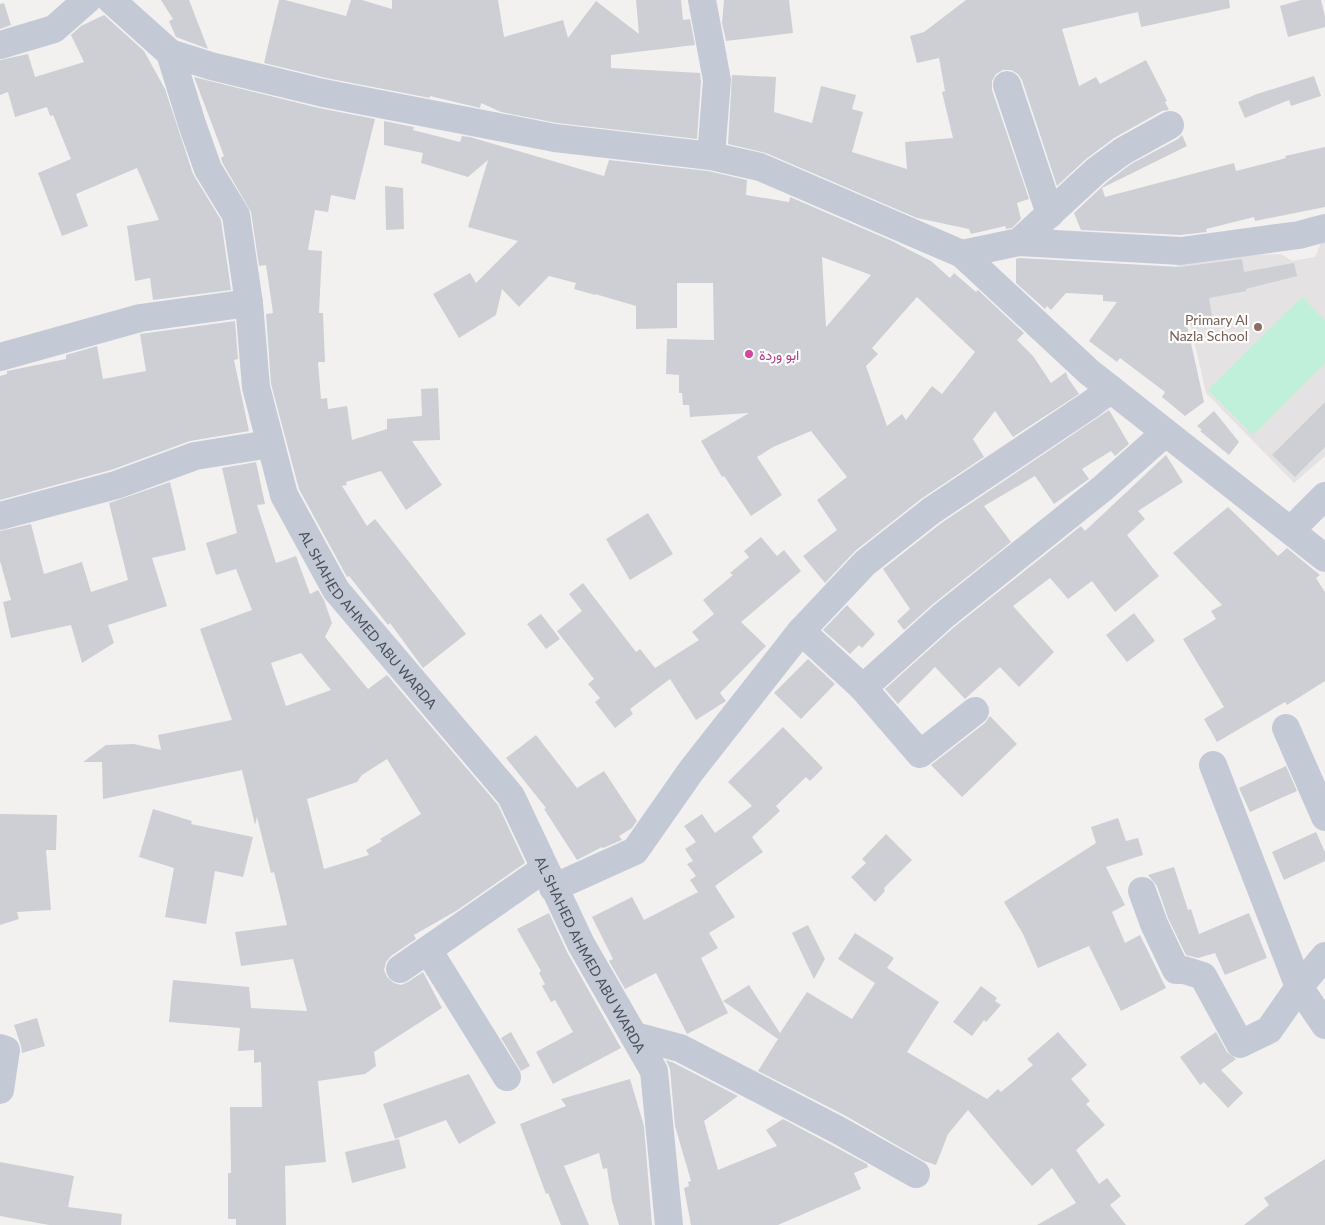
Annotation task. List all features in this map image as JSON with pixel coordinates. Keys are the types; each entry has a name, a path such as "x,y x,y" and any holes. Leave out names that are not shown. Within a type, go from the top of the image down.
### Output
{"street":[{"path":"0,45 54,29 87,0"},
{"path":"111,0 170,53 211,66 323,93 555,138 711,156 760,167 962,254 1089,372 1325,558"},
{"path":"702,0 717,80 711,156"},
{"name":"AL SHAHED AHMED ABU WARDA","path":"170,53 208,169 236,215 249,303 256,387 284,495 336,590 511,796 580,944 654,1071 669,1225"},
{"path":"1007,85 1050,214"},
{"path":"1019,242 1097,170 1170,125"},
{"path":"962,254 1019,242 1181,251 1299,235 1325,228"},
{"path":"0,357 140,318 249,303"},
{"path":"400,969 428,950 549,878 635,851 691,771 801,631 864,563 931,511 1111,389"},
{"path":"863,688 943,616 1103,488 1165,433"},
{"path":"0,516 116,485 195,456 270,444"},
{"path":"1297,535 1325,496"},
{"path":"801,631 863,688 920,754 974,711"},
{"path":"1286,728 1325,817"},
{"path":"1213,764 1299,987 1325,1025"},
{"path":"1142,891 1154,924 1176,970 1184,970 1203,976 1240,1044 1269,1030 1299,987 1325,956"},
{"path":"428,950 507,1077"},
{"path":"635,1036 680,1048 838,1130 916,1174"},
{"path":"0,1048 6,1050 0,1090"}],"shaded area":[{"name":"Primary Al Nazla School","path":"1325,242 1325,456 1294,483 1206,393 1175,257 1281,254 1292,261 1315,257 1321,243"}],"green space":[{"path":"1302,297 1325,321 1325,363 1253,435 1208,390"}],"building":[{"path":"161,0 189,0 208,49 176,37 169,21 173,19"},
{"path":"279,0 346,16 351,0 362,0 392,9 392,0 498,0 504,37 563,20 568,38 596,1 639,34 636,0 681,0 683,20 690,19 695,45 611,55 611,68 700,73 697,139 557,123 501,112 481,103 480,108 430,96 430,98 326,78 264,63"},
{"path":"724,0 789,0 793,33 726,41 722,23"},
{"path":"966,0 1229,0 1230,8 1141,27 1138,12 1062,29 1079,86 1096,77 1100,84 1146,60 1167,101 1165,102 1169,110 1162,111 1114,138 1086,159 1057,186 1022,80 1018,74 1011,70 1003,70 996,74 992,81 992,90 1029,199 1017,203 1021,219 1012,228 1006,229 1005,226 971,234 969,229 917,218 766,153 728,144 732,75 776,77 774,112 812,123 821,86 856,95 852,109 863,112 852,152 907,169 905,142 953,138 942,92 945,91 939,58 917,63 910,36 924,32"},
{"path":"1301,0 1321,0 1325,27 1288,37 1280,6"},
{"path":"4,3 11,25 0,29 0,4"},
{"path":"104,15 144,51 165,89 193,174 221,220 231,290 153,300 150,278 135,281 127,226 159,220 137,168 76,194 88,226 62,236 38,173 71,159 53,115 50,116 47,107 15,117 8,92 0,95 0,60 28,54 35,77 84,62 71,35 81,26"},
{"path":"1314,76 1321,96 1291,106 1289,100 1245,118 1238,102"},
{"path":"194,77 319,108 375,119 355,200 331,195 328,212 315,210 308,250 322,251 319,313 323,313 325,362 318,362 321,399 327,398 328,409 347,406 352,440 387,429 387,419 422,416 421,389 438,388 440,440 412,441 442,485 406,510 381,471 346,482 347,485 342,486 367,526 375,519 466,634 423,668 390,623 388,625 349,576 347,577 299,489 271,384 266,314 273,313 266,265 259,266 251,212 222,162 221,158 224,156"},
{"path":"384,121 414,127 413,130 460,142 462,136 470,137 604,176 609,160 708,171 747,180 746,195 789,202 790,197 892,241 931,261 950,278 954,273 976,292 978,290 1024,333 1017,340 1033,356 1051,383 1066,372 1079,394 1013,437 995,411 973,439 984,457 921,499 855,551 825,583 803,556 837,530 817,500 847,477 811,431 773,447 757,457 782,495 751,516 724,476 722,477 701,441 749,413 690,417 689,405 683,405 682,393 679,393 679,375 666,374 667,339 714,340 713,283 677,283 677,328 636,329 636,306 574,289 576,283 549,276 519,307 502,289 496,315 459,338 433,294 470,273 476,283 518,241 468,227 488,160 468,177 421,163 423,153 384,145","holes":["822,257 871,275 826,327","917,297 975,352 942,394 932,386 906,420 902,414 887,426 866,366 878,354 872,348"]},
{"path":"1182,135 1187,146 1102,188 1105,197 1234,163 1236,171 1286,158 1285,156 1325,147 1325,207 1255,221 1254,217 1206,229 1207,232 1180,235 1081,230 1074,213 1107,182 1131,164"},
{"path":"385,186 403,188 404,229 386,230"},
{"path":"1016,259 1180,267 1242,259 1244,272 1294,263 1297,276 1246,289 1246,291 1209,298 1213,321 1187,325 1204,402 1185,416 1162,397 1165,392 1120,358 1117,362 1089,341 1117,302 1103,301 1103,295 1066,293 1051,310 1047,306 1045,309 1016,283"},
{"path":"235,321 238,359 234,360 249,431 190,441 111,470 0,500 0,376 7,374 7,371 66,359 66,355 97,346 103,379 146,371 140,334"},
{"path":"1325,402 1325,447 1295,477 1272,455"},
{"path":"1109,410 1129,444 1115,456 1111,451 1082,469 1089,479 1054,504 1035,476 984,506 1011,542 933,604 904,630 897,621 910,609 883,569 940,524"},
{"path":"1214,411 1239,442 1229,455 1200,431 1202,430 1197,426"},
{"path":"1166,455 1183,482 1138,511 1145,519 1127,535 1159,576 1115,612 1092,581 1068,599 1050,578 1013,606 1054,652 1019,687 1000,667 965,699 935,667 898,704 885,689 953,628 1081,526 1085,531"},
{"path":"256,462 265,504 257,505 276,563 296,556 310,594 318,590 324,600 332,623 325,637 368,689 387,675 498,805 525,863 456,911 414,935 416,939 391,956 386,962 384,970 387,977 394,983 401,985 423,972 442,1008 374,1052 376,1066 365,1074 318,1081 326,1162 285,1166 286,1225 236,1225 236,1219 228,1219 228,1173 231,1173 230,1107 262,1107 261,1062 254,1063 254,1050 238,1051 240,1028 169,1022 173,980 249,987 251,1008 307,1011 293,959 241,966 235,932 287,925 274,872 271,873 257,817 255,825 242,770 103,799 102,762 83,762 106,745 134,744 161,750 158,735 232,720 200,629 252,610 236,569 216,575 206,543 237,533 222,468","holes":["301,653 331,690 286,706 271,663","387,759 421,814 380,839 382,841 366,850 369,855 324,869 307,799 357,782 362,775"]},
{"path":"170,482 186,550 152,558 167,606 108,625 114,643 82,663 71,625 11,638 3,602 11,600 0,561 0,531 31,524 44,574 82,562 91,592 128,580 109,503"},
{"path":"1228,507 1278,556 1287,548 1320,575 1316,578 1325,592 1325,681 1287,705 1285,702 1217,742 1204,719 1224,707 1183,639 1216,619 1211,611 1222,605 1173,553"},
{"path":"648,513 673,554 630,580 606,539"},
{"path":"761,537 777,556 784,550 801,571 741,622 766,646 720,693 726,701 696,720 670,679 630,709 633,714 615,728 595,702 600,698 588,684 594,679 557,631 582,611 569,594 583,583 636,652 640,649 655,668 699,640 692,632 714,614 703,600 733,575 730,573 749,557 744,551"},
{"path":"847,605 875,634 862,648 859,645 850,654 823,630"},
{"path":"1134,613 1155,641 1127,662 1106,635"},
{"path":"541,614 560,639 546,649 527,624"},
{"path":"808,659 835,684 801,719 774,693"},
{"path":"990,716 1017,744 962,797 931,765 985,723"},
{"path":"783,727 823,768 810,781 806,777 776,806 780,811 752,837 763,852 715,886 735,917 709,933 718,948 701,958 728,1013 687,1034 656,973 625,989 609,961 613,959 592,917 632,897 644,920 698,892 690,880 696,876 687,864 693,861 685,849 696,842 684,826 702,814 715,833 752,806 728,782"},
{"path":"536,735 577,788 604,771 637,821 632,828 619,836 622,840 602,847 577,860 544,809 546,808 506,758"},
{"path":"1286,766 1297,791 1250,812 1239,788"},
{"path":"153,809 192,821 191,824 253,837 243,877 215,871 206,924 165,917 174,868 139,857"},
{"path":"0,814 57,815 56,850 46,850 51,910 17,912 19,919 0,925"},
{"path":"1118,818 1126,841 1138,838 1143,855 1106,867 1125,905 1112,912 1125,943 1140,935 1166,988 1121,1011 1089,946 1038,968 1023,934 1004,902 1096,843 1091,827"},
{"path":"1316,832 1325,852 1325,861 1284,880 1272,852"},
{"path":"886,834 912,860 884,888 885,891 875,902 851,877 866,863 862,859"},
{"path":"1174,867 1188,910 1191,909 1199,934 1249,913 1267,958 1225,975 1215,953 1198,958 1186,955 1168,918 1157,886 1148,875"},
{"path":"549,913 567,952 621,1048 553,1084 536,1052 573,1032 555,1000 551,1002 542,986 545,984 539,973 541,971 517,929"},
{"path":"808,925 825,959 814,979 792,933"},
{"path":"855,933 894,958 887,968 939,1002 907,1052 987,1099 998,1089 1001,1092 1033,1065 1027,1059 1058,1032 1087,1065 1071,1079 1090,1101 1086,1104 1105,1125 1076,1150 1099,1184 1107,1178 1121,1196 1110,1205 1126,1225 1037,1225 1076,1203 1052,1168 1032,1186 968,1110 948,1134 936,1165 924,1161 846,1116 758,1071 778,1039 723,1001 749,985 780,1033 807,992 852,1019 875,983 838,959"},
{"path":"981,986 997,998 995,1001 1001,1005 986,1022 984,1020 972,1036 953,1022"},
{"path":"37,1018 45,1046 22,1053 14,1025"},
{"path":"511,1032 530,1066 521,1071 501,1038"},
{"path":"1216,1032 1227,1052 1236,1059 1221,1070 1243,1093 1228,1108 1204,1082 1200,1085 1180,1057"},
{"path":"666,1060 738,1096 704,1121 718,1170 777,1146 766,1130 783,1119 867,1164 868,1167 854,1173 861,1189 778,1225 691,1225 684,1188 689,1186 688,1182 691,1181 675,1126 670,1069"},
{"path":"469,1074 496,1123 459,1144 446,1120 395,1139 383,1104"},
{"path":"630,1079 644,1126 652,1225 619,1225 612,1201 607,1168 603,1169 599,1153 564,1166 589,1225 561,1225 548,1193 546,1194 520,1124 566,1106 561,1099"},
{"path":"399,1139 406,1168 352,1183 345,1152"},
{"path":"1325,1159 1325,1225 1244,1225 1269,1205 1264,1198"},
{"path":"0,1162 74,1176 68,1207 122,1214 121,1225 49,1225 0,1216"}],"place":[{"name":"Primary Al Nazla School","path":"1258,327"},
{"name":"ابو وردة","path":"749,354"}]}
